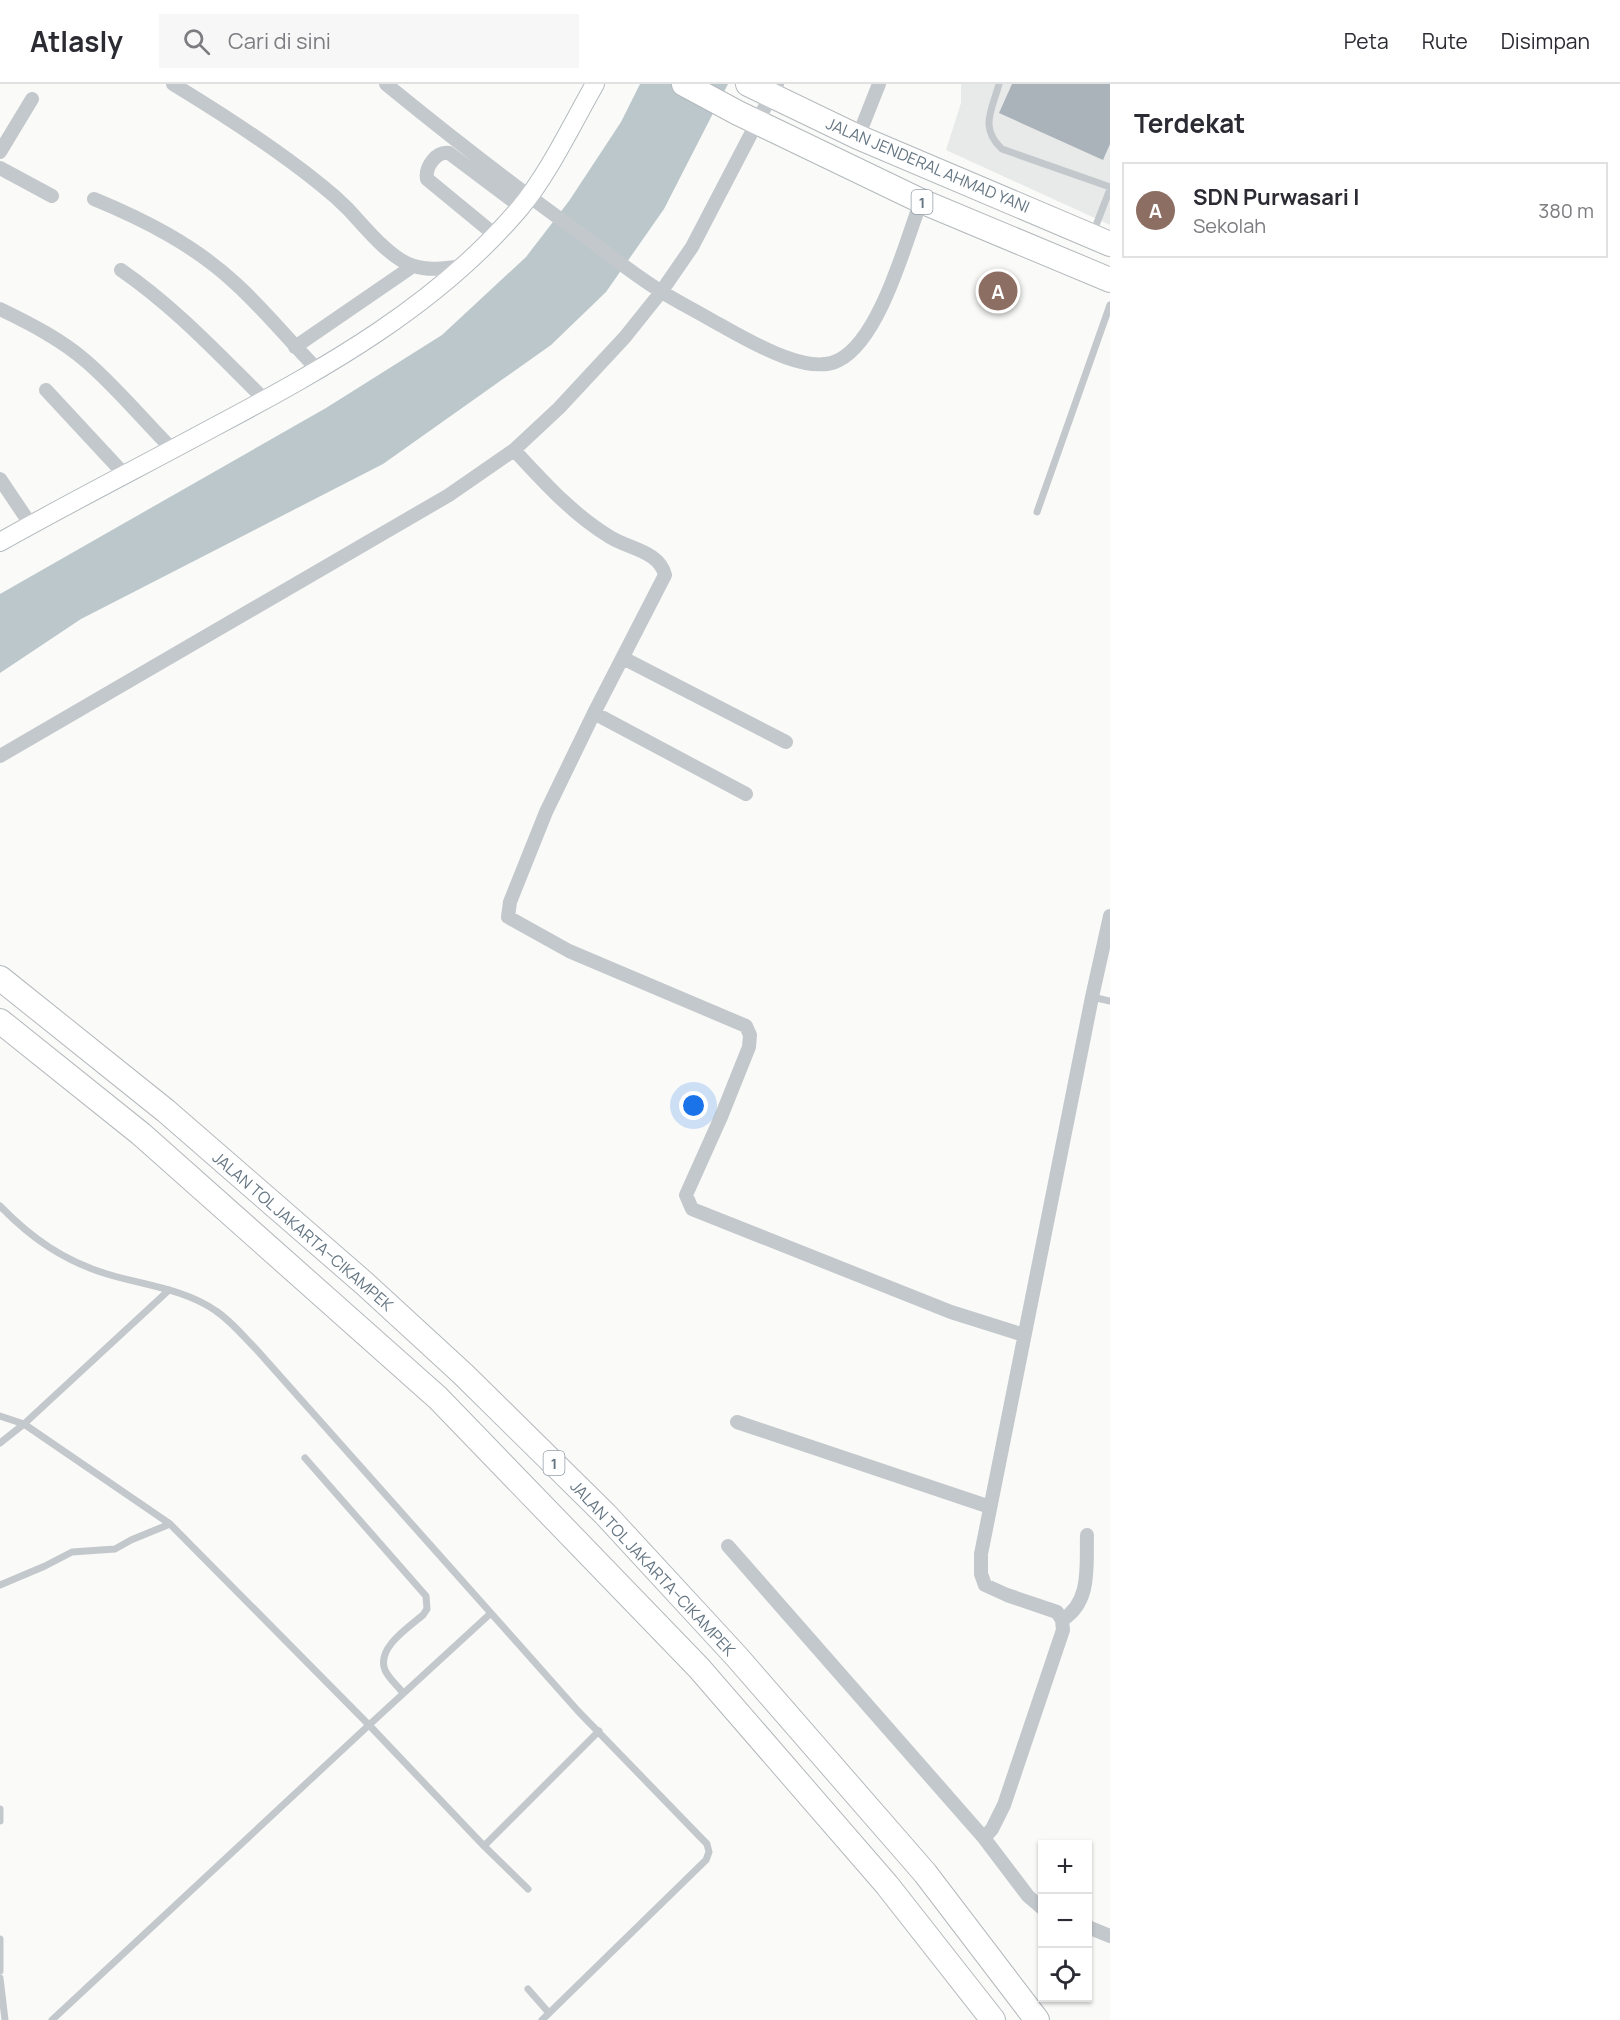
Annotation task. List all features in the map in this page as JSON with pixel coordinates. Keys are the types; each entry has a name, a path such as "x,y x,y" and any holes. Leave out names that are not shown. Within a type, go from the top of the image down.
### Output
{"highway":[{"name":"JALAN JENDERAL AHMAD YANI","path":"684,84 748,118 921,201 1110,280"},
{"name":"JALAN JENDERAL AHMAD YANI","path":"749,84 774,90 858,137 1101,239"},
{"name":"JALAN TOL JAKARTA–CIKAMPEK","path":"0,978 166,1111 365,1284 463,1374 605,1514 737,1657 925,1873 1037,2020"},
{"name":"JALAN TOL JAKARTA–CIKAMPEK","path":"0,1021 141,1134 438,1398 699,1668 887,1885 993,2020"}],"street":[{"path":"386,84 525,201"},
{"path":"0,542 318,370 382,330 434,292 464,267 525,201 558,151 595,84"},
{"path":"858,137 879,84"},
{"path":"175,85 283,154 347,208 385,247 413,266 464,267"},
{"path":"0,756 449,495 514,450 559,408 625,337 661,292 692,247 748,118 774,90"},
{"path":"0,152 32,99"},
{"path":"495,235 427,179 426,172 440,153 449,153 525,201 550,212 661,292 783,357 807,363 824,364 839,361 867,334 879,315 921,201"},
{"path":"0,168 52,196"},
{"path":"94,199 169,234 208,260 236,284 318,370"},
{"path":"295,347 413,266"},
{"path":"121,270 153,292 173,310 265,400"},
{"path":"0,309 35,326 88,362 172,449"},
{"path":"46,390 124,474"},
{"path":"514,450 559,499 612,539 656,559 663,566 665,575 546,812 510,902 507,914 511,921 569,951 746,1026 750,1035 749,1047 686,1195 692,1209 951,1312 1024,1335"},
{"path":"0,479 31,525"},
{"path":"623,658 786,742"},
{"path":"594,713 746,794"},
{"path":"984,1838 992,1829 1004,1805 1063,1630 1062,1620 1057,1612 985,1585 981,1574 981,1554 1092,997 1105,963 1110,916"},
{"path":"737,1422 990,1508"},
{"path":"1062,1620 1073,1613 1084,1590 1087,1535"},
{"path":"728,1546 984,1838 1038,1904"},
{"path":"1092,1929 1110,1936"}],"lane":[{"path":"999,84 988,122 989,133 1002,149 1110,188 1101,239"},
{"path":"1036,512 1110,305"},
{"path":"1092,997 1110,1001"},
{"path":"0,1206 20,1227 76,1263 106,1274 169,1290 215,1310 229,1322 256,1349 578,1711 708,1844 709,1852 706,1860 542,2020"},
{"path":"0,1443 24,1424 169,1290"},
{"path":"0,1416 24,1424 170,1524 369,1725 484,1846 528,1888"},
{"path":"305,1458 426,1596 427,1609 390,1646 384,1657 386,1672 403,1693"},
{"path":"0,1585 72,1552 115,1549 170,1524"},
{"path":"52,2020 491,1613"},
{"path":"484,1846 599,1731"},
{"path":"0,1809 0,1821"},
{"path":"0,1939 0,1971"},
{"path":"0,1978 6,2020"},
{"path":"528,1989 549,2013"}],"shaded area":[{"path":"640,84 728,84 664,209 606,292 551,345 383,464 81,619 0,673 0,594 326,408 442,335 526,257 569,201 621,122"},
{"path":"961,84 1110,84 1110,225 946,150 961,103"}],"building":[{"path":"1012,84 1110,84 1110,144 1103,160 999,113"}],"place":[{"name":"SDN Purwasari I","path":"998,291"}]}
